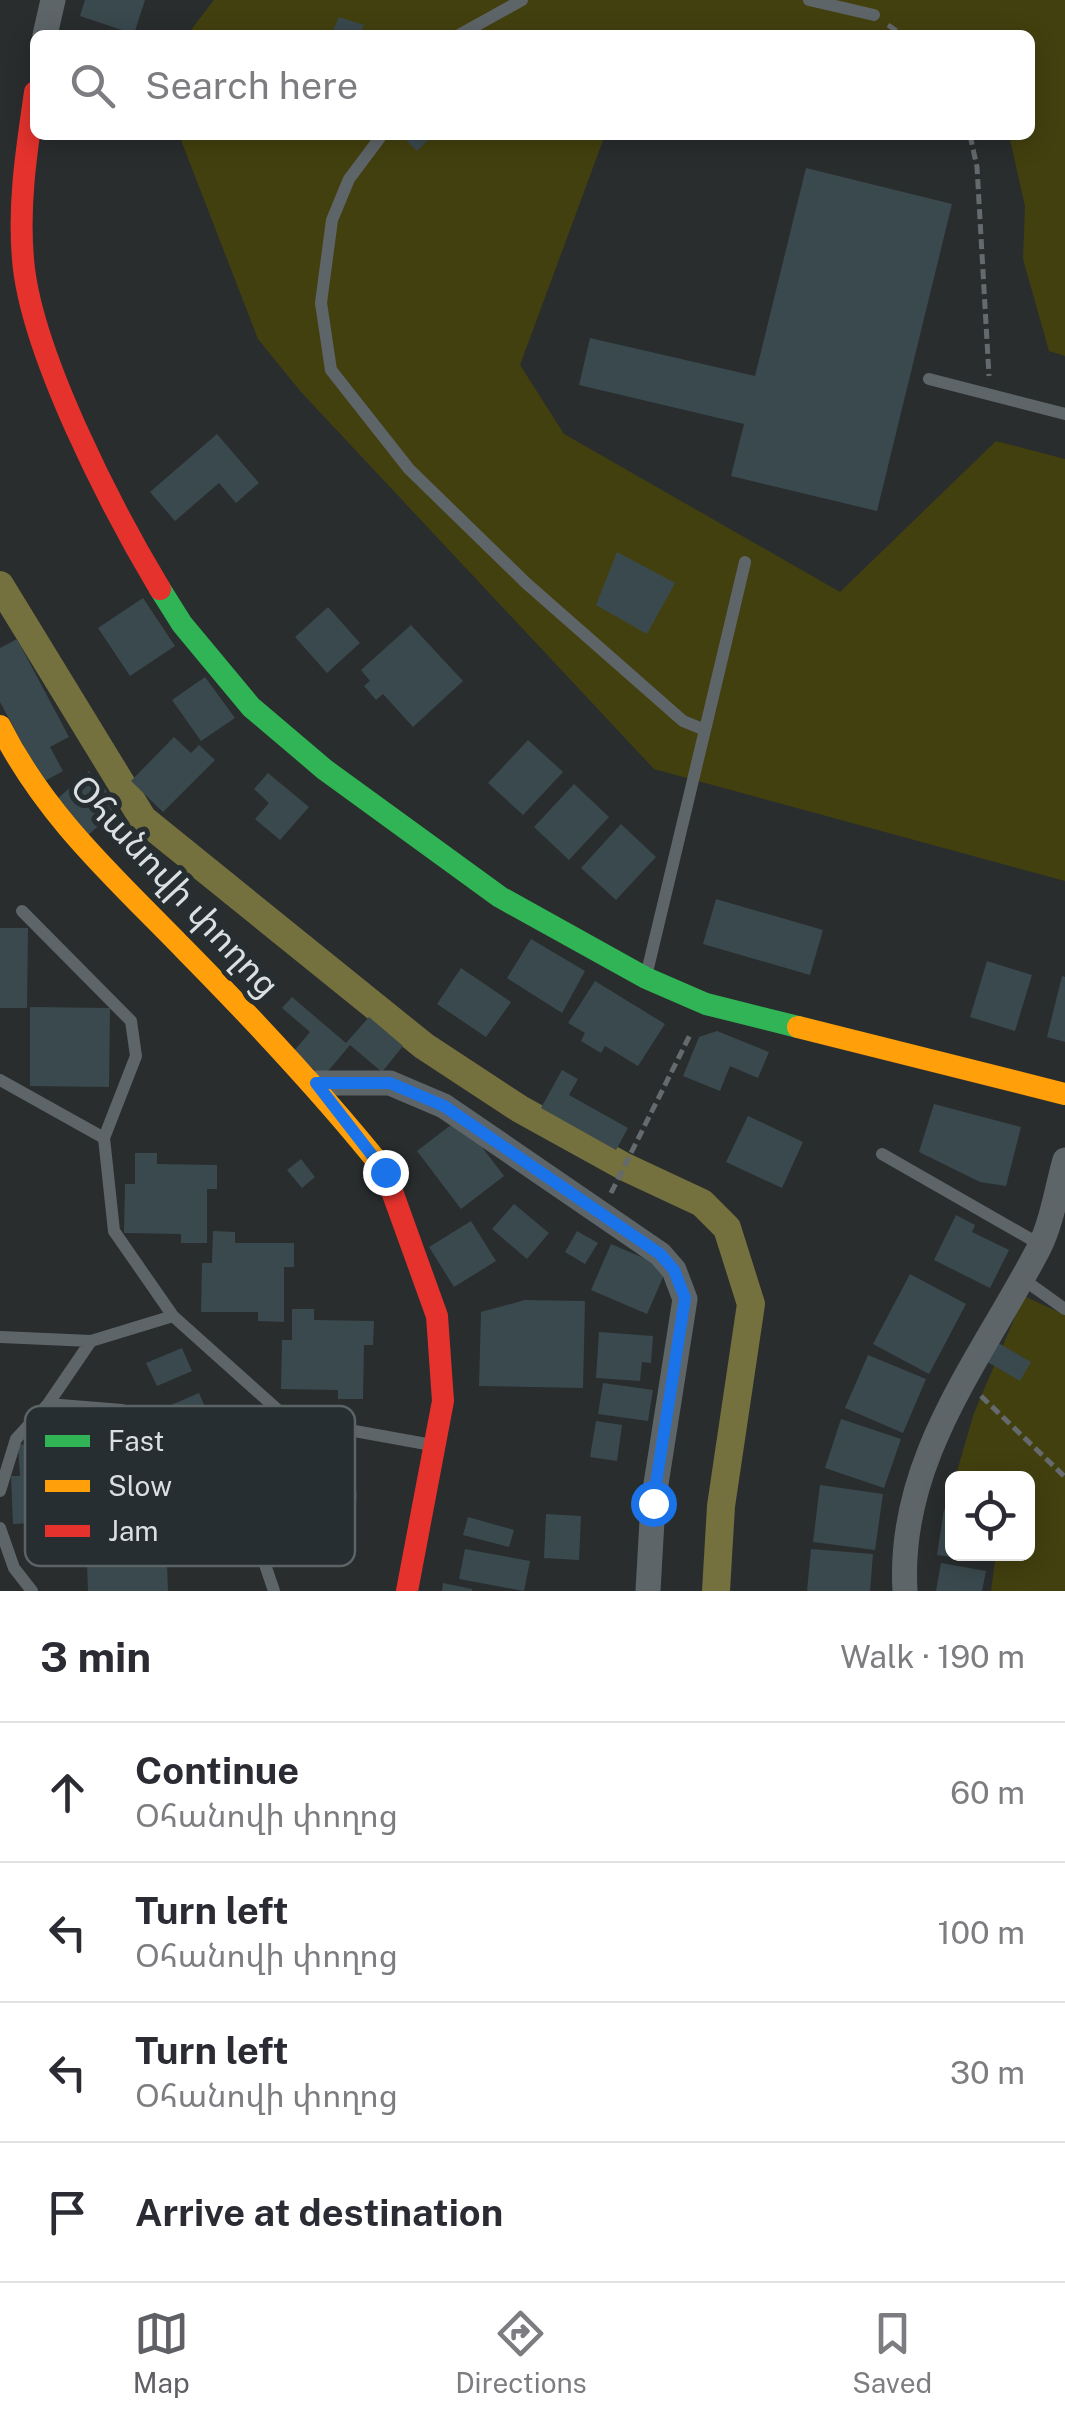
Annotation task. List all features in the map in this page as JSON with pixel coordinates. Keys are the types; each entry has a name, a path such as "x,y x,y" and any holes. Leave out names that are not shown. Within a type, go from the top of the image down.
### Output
{"street":[{"path":"46,30 52,0"},
{"path":"30,127 20,196 23,264 40,338 122,526 182,624 250,707 324,769 500,897 646,978 706,1004 1065,1094"},
{"name":"Օհանովի փողոց","path":"0,726 28,780 86,849 316,1083 385,1172 421,1264 438,1333 443,1401 407,1591"},
{"path":"316,1083 390,1083 444,1106 602,1210 660,1254 674,1270 685,1298 653,1503 648,1591"},
{"path":"905,1591 909,1520 926,1453 963,1379 1040,1245 1065,1160"}],"lane":[{"path":"469,30 522,0"},
{"path":"809,0 874,15"},
{"path":"378,140 349,179 332,220 321,302 331,370 409,469 526,583 682,721 705,730"},
{"path":"929,379 1065,414"},
{"path":"646,978 745,562"},
{"path":"22,911 131,1022 136,1056 104,1138 114,1231 173,1316 273,1406"},
{"path":"0,1080 104,1138"},
{"path":"882,1154 1040,1245"},
{"path":"1020,1277 1065,1309"},
{"path":"1,1337 90,1341 173,1316"},
{"path":"73,1406 48,1404 90,1341"},
{"path":"0,1491 16,1439 25,1429"},
{"path":"355,1431 435,1445"},
{"path":"0,1528 14,1568 32,1591"},
{"path":"265,1566 274,1591"}],"path":[{"path":"971,140 978,167 990,393"},
{"path":"617,1181 696,1024"},
{"path":"963,1379 1065,1477"}],"shaded area":[{"path":"214,0 1065,0 1065,356 1049,351 1023,259 1025,206 1010,140 1035,140 1035,30 191,30"},
{"path":"181,140 603,140 520,365 564,434 840,592 996,441 1065,459 1065,881 654,769 301,392 258,339"},
{"path":"1024,1296 1065,1315 1065,1591 991,1591 995,1561 1035,1561 1035,1471 957,1471 974,1413"}],"building":[{"path":"85,0 145,0 135,30 122,30 80,16"},
{"path":"339,17 364,25 362,30 333,30"},
{"path":"406,140 428,140 417,151"},
{"path":"806,168 952,204 877,511 731,476 744,424 579,385 590,338 755,376"},
{"path":"217,434 259,483 236,503 219,483 175,521 150,492"},
{"path":"617,552 675,583 647,634 596,605"},
{"path":"143,598 175,646 130,676 98,628"},
{"path":"328,607 360,643 327,673 295,637"},
{"path":"411,625 463,681 413,727 383,694 376,700 364,686 370,681 361,670"},
{"path":"17,639 69,737 50,747 63,771 43,782 0,702 0,648"},
{"path":"205,677 235,718 201,741 172,700"},
{"path":"174,737 191,753 199,745 215,760 163,812 131,781"},
{"path":"528,740 563,772 523,815 488,783"},
{"path":"89,771 120,807 88,835 57,799"},
{"path":"268,773 309,807 280,840 255,819 269,803 254,789"},
{"path":"574,784 609,817 569,860 534,827"},
{"path":"621,824 656,857 616,900 581,868"},
{"path":"716,899 823,930 810,975 703,944"},
{"path":"0,928 28,928 27,1008 0,1008"},
{"path":"531,939 585,971 562,1013 507,978"},
{"path":"987,961 1032,975 1015,1031 970,1017"},
{"path":"461,968 511,1002 486,1037 437,1004"},
{"path":"1062,976 1065,977 1065,1042 1047,1037"},
{"path":"595,981 665,1024 638,1066 605,1046 601,1053 581,1041 585,1033 568,1023"},
{"path":"292,997 346,1043 369,1017 403,1046 382,1072 350,1045 323,1077 293,1052 310,1032 282,1008"},
{"path":"30,1007 110,1008 109,1087 30,1086"},
{"path":"717,1031 769,1052 758,1078 730,1066 720,1091 683,1076 699,1037"},
{"path":"562,1070 578,1079 569,1095 628,1128 616,1150 541,1108"},
{"path":"934,1104 1021,1127 1006,1186 980,1182 919,1152"},
{"path":"748,1116 803,1142 782,1188 726,1162"},
{"path":"460,1118 504,1176 461,1209 417,1151"},
{"path":"135,1153 157,1153 157,1164 217,1165 217,1189 207,1189 207,1243 181,1243 181,1234 124,1233 125,1184 135,1184"},
{"path":"301,1159 315,1177 302,1188 287,1170"},
{"path":"514,1204 549,1233 527,1259 492,1229"},
{"path":"956,1215 975,1225 972,1232 1009,1250 990,1288 934,1260"},
{"path":"471,1221 496,1261 454,1287 429,1247"},
{"path":"213,1231 235,1232 235,1243 294,1243 294,1267 284,1267 284,1322 258,1321 258,1312 201,1312 202,1263 212,1263"},
{"path":"577,1231 598,1243 585,1264 565,1252"},
{"path":"611,1244 667,1268 647,1314 591,1290"},
{"path":"910,1274 966,1304 929,1374 873,1344"},
{"path":"525,1300 585,1301 583,1388 479,1386 481,1312"},
{"path":"292,1309 314,1309 314,1320 374,1321 373,1345 364,1345 363,1399 338,1399 338,1390 281,1389 282,1340 292,1340"},
{"path":"599,1332 653,1336 651,1363 642,1362 640,1381 596,1378"},
{"path":"995,1341 1031,1362 1020,1381 984,1360"},
{"path":"182,1348 192,1371 157,1386 146,1363"},
{"path":"868,1355 926,1379 903,1433 845,1408"},
{"path":"603,1383 653,1390 648,1421 598,1414"},
{"path":"199,1393 205,1406 169,1406"},
{"path":"841,1419 901,1439 884,1488 825,1468"},
{"path":"596,1421 622,1425 617,1461 590,1457"},
{"path":"25,1444 25,1523 13,1524 11,1476 20,1476 18,1445"},
{"path":"820,1485 883,1494 875,1550 813,1542"},
{"path":"944,1509 945,1556 937,1555"},
{"path":"546,1514 581,1516 579,1560 544,1558"},
{"path":"468,1517 514,1530 509,1547 463,1535"},
{"path":"465,1549 530,1561 524,1591 459,1579"},
{"path":"811,1549 873,1554 870,1591 807,1591"},
{"path":"941,1563 986,1571 982,1591 936,1591"},
{"path":"87,1566 167,1566 168,1591 88,1591"},
{"path":"443,1583 472,1589 472,1591 442,1591"}],"waterway":[{"path":"0,585 143,819 424,1046 520,1109 625,1167 702,1203 727,1228 751,1304 721,1506 716,1591"}],"traffic: fast":[{"path":"160,589 182,624 251,707 324,769 500,897 646,978 706,1004 798,1027"}],"traffic: slow":[{"path":"0,726 60,818 288,1057 385,1171 389,1183"},
{"path":"798,1027 1065,1094"}],"traffic: jam":[{"path":"30,130 22,217 29,296 76,428 119,517 160,589"},
{"path":"389,1183 437,1316 443,1401 407,1591"}],"route":[{"path":"385,1172 316,1083 390,1083 444,1106 602,1210 660,1254 674,1270 685,1298 678,1364 653,1503"}]}
